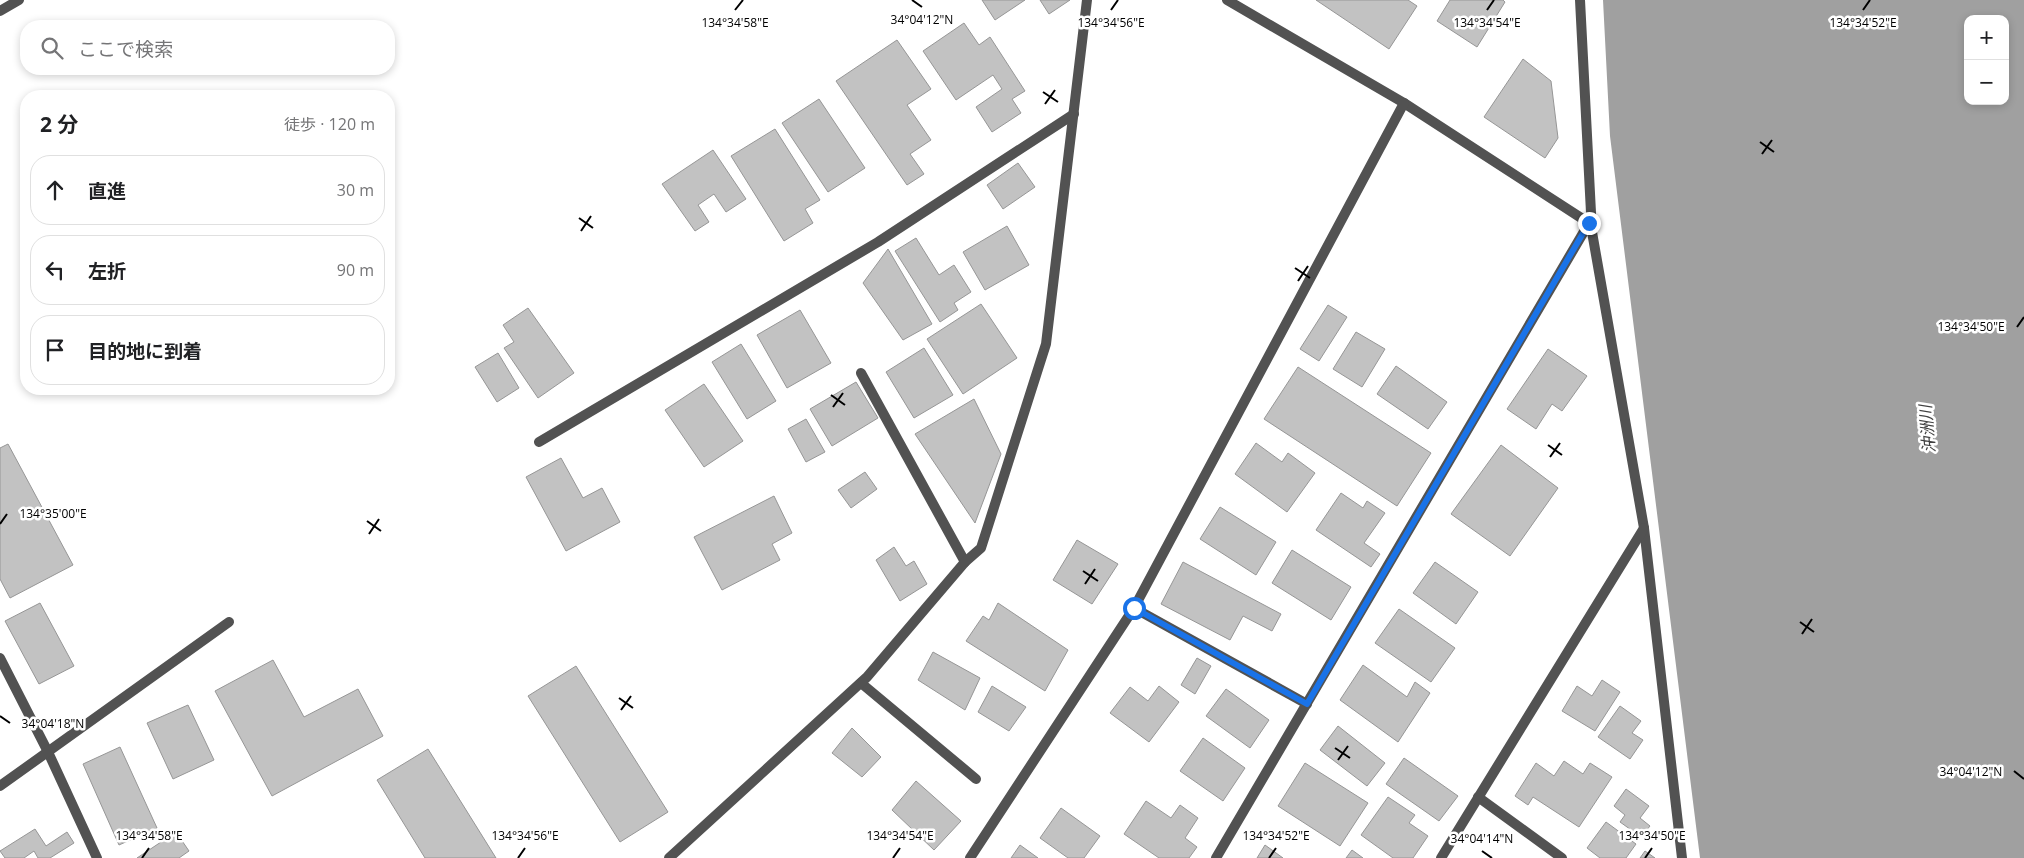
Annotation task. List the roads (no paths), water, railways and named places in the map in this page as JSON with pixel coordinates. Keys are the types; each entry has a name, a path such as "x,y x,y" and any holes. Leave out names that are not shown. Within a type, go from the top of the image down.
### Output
{"street":[{"path":"0,11 19,0"},
{"path":"669,858 861,683 965,562 981,548 1046,344 1088,0"},
{"path":"1228,0 1404,103 1591,227"},
{"path":"1580,0 1591,227 1644,528 1682,858"},
{"path":"970,858 1134,608 1404,103"},
{"path":"539,442 878,242 1074,114"},
{"path":"1216,858 1591,227"},
{"path":"861,373 965,562"},
{"path":"1441,858 1644,528"},
{"path":"1134,608 1307,704"},
{"path":"0,786 229,622"},
{"path":"0,658 48,752 97,858"},
{"path":"861,683 976,779"},
{"path":"1478,797 1562,858"}],"water":[{"name":"沖洲川","path":"1603,0 2024,0 2024,858 1700,858 1610,136"}]}
